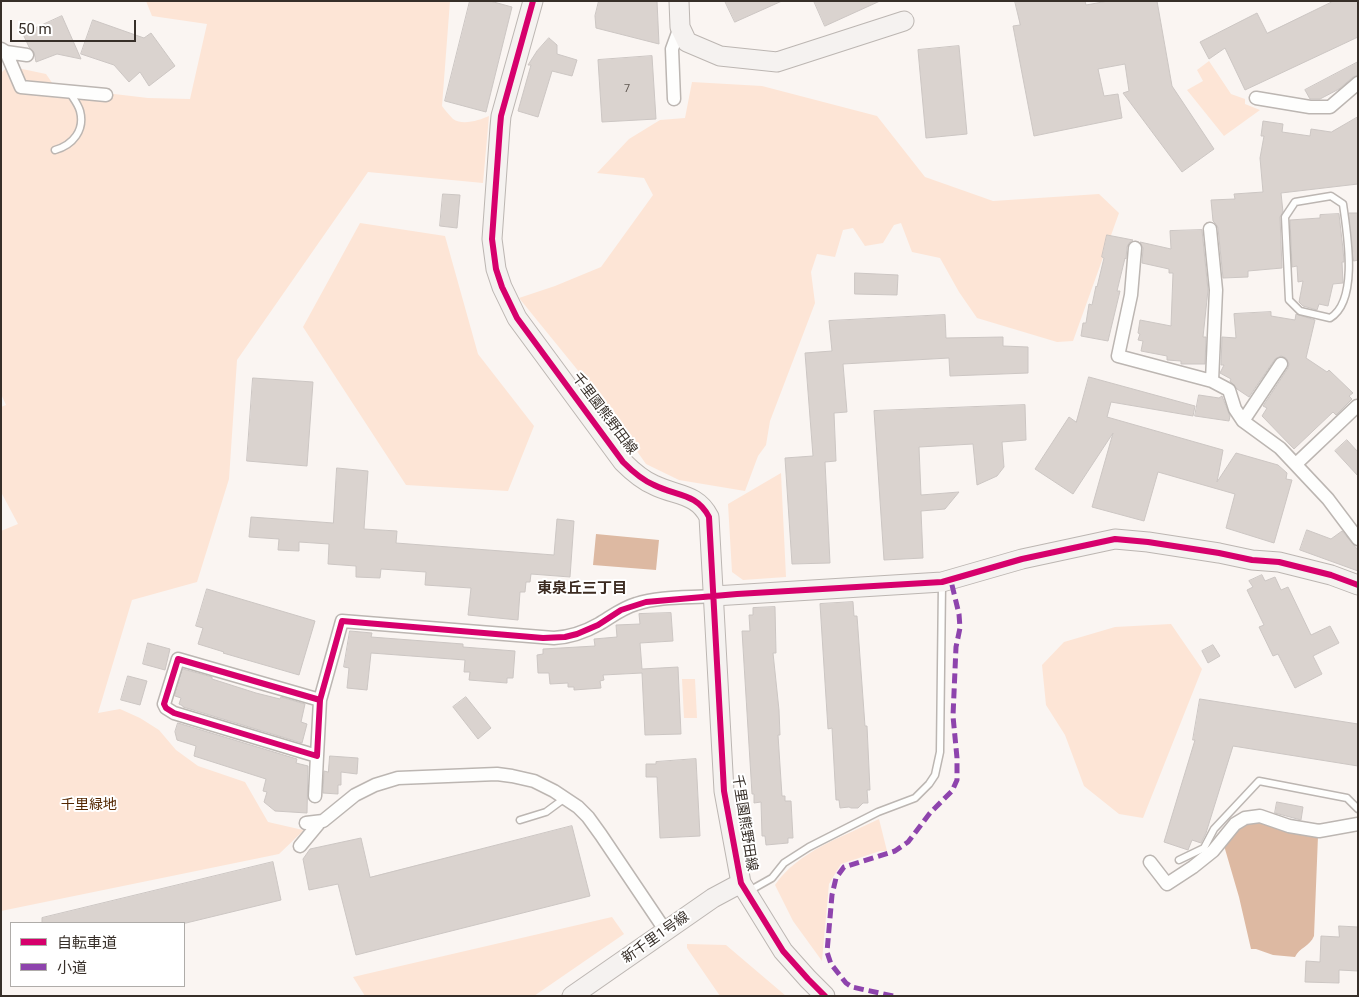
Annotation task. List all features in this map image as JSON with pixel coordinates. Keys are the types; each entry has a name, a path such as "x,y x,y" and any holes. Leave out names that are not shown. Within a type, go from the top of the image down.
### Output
{"street":[{"name":"千里園熊野田線","path":"533,1 501,116 492,239 499,279 517,318 623,462 649,483 700,503 709,517 724,791 744,887 784,951 825,996"},
{"path":"674,99 672,50 680,27 679,1"},
{"path":"680,27 687,42 720,56 777,62 904,20"},
{"path":"4,51 27,55"},
{"path":"4,51 21,87 106,95"},
{"path":"1256,98 1310,107 1330,107 1358,83"},
{"path":"1210,229 1216,290 1212,380"},
{"path":"1135,248 1131,295 1118,356 1212,380 1228,390 1235,409 1243,422 1280,448 1296,464 1328,499 1358,539"},
{"path":"1243,422 1281,364"},
{"path":"1296,464 1357,406"},
{"path":"315,796 320,700 342,621 554,638 565,637 598,625 621,610 638,603 714,596 942,582 1022,559 1115,539 1148,542 1252,560 1279,562 1331,575 1358,585"},
{"path":"317,756 174,713 166,708 164,704 178,658 320,700"},
{"path":"159,720 166,708"},
{"path":"300,846 313,821 375,785 404,778 473,774 512,776 544,785 578,807 594,826 666,930"},
{"path":"1150,862 1167,884 1213,851 1235,824 1253,816 1260,816 1289,826 1319,831 1358,824"},
{"name":"新千里1号線","path":"572,996 712,898 744,887"}],"lane":[{"path":"55,150 64,147 74,140 82,125 79,109 69,91"},
{"path":"1331,196 1343,204 1351,268 1350,289 1338,314 1330,318 1300,311 1289,300 1285,217 1295,202 1331,196"},
{"path":"1350,289 1358,291"},
{"path":"744,887 772,878 784,863 808,846 878,812 915,798 929,784 938,768 940,752 942,582"},
{"path":"1179,860 1204,848 1214,829 1259,781 1346,798 1358,808"},
{"path":"520,820 546,812 565,798"}],"green space":[{"name":"千里緑地","path":"146,1 450,1 442,106 457,121 476,121 489,116 483,183 368,172 237,360 229,479 197,582 132,600 98,713 120,709 140,718 159,730 176,750 198,766 245,782 268,822 303,831 279,854 1,911 1,531 18,524 1,492 1,407 6,405 1,394 1,73 8,66 46,74 55,87 148,98 190,99 207,24 152,16"},
{"path":"1209,61 1231,94 1245,99 1245,104 1260,110 1224,136 1187,90 1203,81 1197,70"},
{"path":"692,82 762,86 877,116 925,177 993,201 1099,194 1119,213 1073,341 1057,342 977,318 959,292 940,258 912,252 901,223 894,225 883,243 865,246 853,228 843,230 835,257 817,254 811,272 815,303 770,421 766,445 758,456 745,491 679,480 646,464 593,389 519,298 555,286 601,267 653,195 644,178 597,173 629,139 660,120 685,118"},
{"path":"360,223 445,236 478,354 534,426 508,491 406,485 303,327"},
{"path":"781,473 786,577 743,580 732,572 728,504"},
{"path":"1171,624 1202,669 1143,818 1119,814 1084,786 1065,735 1046,705 1042,665 1064,642 1115,627"},
{"path":"682,679 695,679 697,718 684,718"},
{"path":"879,819 887,851 880,851 841,864 829,884 822,961 793,921 775,885 785,873 809,854"},
{"path":"612,917 624,934 534,996 365,996 353,977"},
{"path":"687,944 726,945 786,996 720,996 687,948"}],"shaded area":[{"path":"596,534 659,540 656,570 593,565"},
{"path":"1254,821 1318,836 1314,936 1295,957 1273,955 1251,949 1225,844 1242,826"}],"building":[{"path":"470,1 490,1 512,7 486,112 445,101"},
{"path":"599,1 657,1 659,44 596,28 595,16"},
{"path":"725,1 782,1 735,22"},
{"path":"814,1 880,1 825,26"},
{"path":"1015,1 1085,1 1086,5 1108,1 1157,1 1172,86 1214,149 1182,172 1123,93 1129,91 1125,64 1098,69 1104,96 1118,94 1122,118 1034,136 1013,26 1020,25"},
{"path":"1334,1 1358,1 1358,37 1245,90 1225,48 1209,59 1200,42 1257,13 1267,33"},
{"path":"62,16 81,59 57,54 36,62 34,52 29,47 23,34"},
{"path":"93,20 144,38 151,33 175,66 149,86 140,72 129,82 114,65 81,54"},
{"path":"549,38 557,45 557,54 577,60 572,76 552,71 538,117 518,111 531,65 528,65"},
{"path":"959,46 967,134 926,138 918,50"},
{"path":"652,56 656,119 602,122 598,60"},
{"path":"1358,62 1358,75 1339,89 1320,99 1310,99 1305,90"},
{"path":"1358,117 1358,184 1281,193 1283,212 1280,217 1282,268 1248,271 1248,277 1223,278 1218,228 1213,221 1211,200 1235,199 1234,194 1263,192 1260,158 1264,136 1261,136 1263,121 1283,124 1282,132 1310,136 1311,129 1331,132"},
{"path":"443,194 460,195 457,228 440,226"},
{"path":"1349,213 1358,213 1358,260 1354,261"},
{"path":"1339,214 1344,262 1342,262 1343,283 1333,284 1328,306 1319,304 1317,310 1303,306 1299,302 1303,281 1298,282 1297,266 1292,267 1290,220 1320,218 1320,215"},
{"path":"1202,230 1208,290 1203,337 1206,337 1205,364 1181,364 1181,361 1167,360 1167,356 1141,351 1143,341 1138,340 1140,320 1171,326 1173,273 1169,273 1169,269 1142,263 1143,248 1140,242 1171,249 1170,231"},
{"path":"1107,235 1133,240 1127,247 1126,259 1117,291 1120,291 1108,341 1081,336 1083,323 1086,323 1089,304 1092,305 1097,287"},
{"path":"855,273 898,275 897,295 855,294"},
{"path":"1271,312 1271,316 1295,320 1296,314 1315,320 1306,358 1327,372 1329,370 1353,393 1349,396 1352,399 1336,415 1333,412 1294,449 1262,416 1267,408 1263,406 1288,368 1289,364 1286,358 1281,356 1275,359 1249,397 1237,389 1230,381 1231,379 1220,373 1224,365 1221,365 1222,337 1236,338 1234,314"},
{"path":"945,315 946,338 1003,337 1003,346 1028,347 1028,373 950,376 949,358 843,364 847,412 834,413 836,461 825,462 830,563 792,564 785,458 813,456 805,353 832,351 829,321"},
{"path":"1089,377 1195,406 1193,416 1111,402 1107,417 1223,450 1217,482 1236,453 1278,465 1287,473 1286,479 1292,480 1274,543 1226,528 1235,494 1158,472 1144,521 1092,507 1113,433 1073,494 1035,469 1069,417 1076,422"},
{"path":"253,378 313,382 307,466 247,461"},
{"path":"1199,395 1219,398 1222,396 1230,416 1229,421 1195,416"},
{"path":"1025,405 1026,440 1002,442 1004,467 997,476 977,485 973,444 919,447 921,495 959,492 945,509 921,511 923,558 884,560 874,411"},
{"path":"1347,440 1358,452 1358,476 1335,451"},
{"path":"337,468 368,471 364,529 397,531 396,543 554,555 557,519 574,521 570,577 531,574 530,582 526,582 525,592 520,592 518,620 468,615 471,588 425,585 426,572 381,569 380,578 356,577 356,566 328,564 329,544 299,542 299,551 278,550 279,539 249,537 251,517 333,523"},
{"path":"1307,530 1331,539 1342,531 1358,550 1358,571 1300,550"},
{"path":"1262,575 1265,581 1275,577 1281,590 1288,587 1311,635 1330,626 1339,643 1313,656 1322,674 1295,688 1278,654 1273,656 1259,627 1264,625 1247,590 1253,587 1249,581"},
{"path":"207,589 315,621 299,675 198,644 203,628 196,626"},
{"path":"853,602 854,616 857,616 865,726 867,726 870,790 867,790 868,803 863,803 858,808 840,808 839,800 836,800 832,728 828,729 820,604"},
{"path":"775,607 776,653 773,653 779,710 780,735 778,735 782,796 785,796 785,801 791,801 793,838 788,838 788,843 766,845 765,836 762,836 761,802 754,803 754,794 752,794 742,631 750,631 749,615 753,615 753,608"},
{"path":"671,613 673,641 640,643 642,669 678,667 681,734 645,735 642,673 603,675 604,680 600,681 601,688 574,690 574,687 568,687 568,683 550,684 549,673 538,673 537,655 543,654 543,649 595,646 594,639 617,637 616,625 640,624 639,614"},
{"path":"350,631 372,633 371,637 463,644 463,647 515,651 513,678 507,678 507,683 469,680 470,672 464,672 465,660 371,653 367,690 347,688 349,668 344,667"},
{"path":"148,643 170,649 165,670 143,664"},
{"path":"1213,645 1220,656 1208,663 1202,651"},
{"path":"183,669 256,693 280,699 281,697 305,704 301,722 307,724 302,743 183,707 179,704 181,698 175,696"},
{"path":"128,676 147,681 140,705 121,700"},
{"path":"466,697 491,728 478,739 453,707"},
{"path":"1200,699 1358,724 1358,766 1233,746 1206,833 1201,843 1192,840 1188,850 1164,842 1195,740 1193,740"},
{"path":"178,723 297,759 296,763 308,766 307,813 275,811 264,802 267,792 263,791 266,779 194,756 196,746 177,740 175,732"},
{"path":"330,756 358,758 357,774 341,772 341,785 338,785 338,794 323,793 324,771 328,772"},
{"path":"696,759 700,836 660,838 657,777 646,777 646,764"},
{"path":"1277,802 1303,807 1301,820 1275,813"},
{"path":"572,826 590,896 356,955 338,884 309,890 303,859 310,849 361,838 370,877"},
{"path":"273,862 281,900 186,923 42,922 42,918"},
{"path":"1339,926 1358,927 1358,971 1339,970 1339,983 1305,982 1306,961 1320,962 1321,936 1339,937"}],"marked path":[{"path":"893,996 852,987 846,983 831,964 827,952 832,895 836,878 844,867 895,851 908,842 930,813 952,791 957,780 953,716 956,647 960,628 959,614 951,581"}],"cycle path":[{"path":"533,1 501,116 492,239 496,269 502,287 517,318 623,462 637,475 650,483 692,499 704,509 709,517 724,791 741,883 783,951 825,996"},
{"path":"320,700 178,659 164,704 166,708 174,713 317,756 320,700 342,621 543,638 565,637 598,625 621,610 646,602 737,594 942,582 1022,559 1115,539 1148,542 1252,560 1279,562 1331,575 1358,585"}],"district":[{"name":"東泉丘三丁目","path":"582,589"}]}
